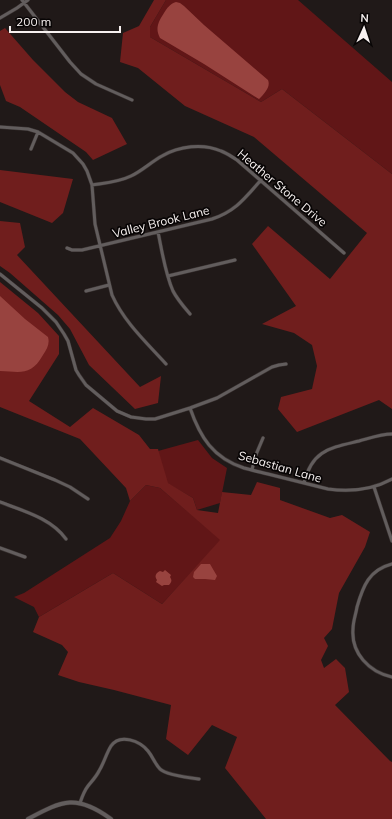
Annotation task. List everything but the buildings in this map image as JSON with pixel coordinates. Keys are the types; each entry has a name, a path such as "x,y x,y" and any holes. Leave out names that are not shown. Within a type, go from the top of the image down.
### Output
{"street":[{"path":"0,18 24,1 28,0"},
{"path":"24,1 70,62 81,74 96,84 132,100"},
{"path":"0,127 28,129 38,132 73,153 83,164 92,186 94,216 100,246 109,285 116,303 123,315 166,364"},
{"path":"31,149 38,132"},
{"name":"Heather Stone Drive","path":"92,186 123,180 167,153 180,149 207,147 220,150 237,160 344,253"},
{"name":"Valley Brook Lane","path":"67,248 77,250 100,246 212,220 227,213 241,203 261,180"},
{"path":"158,232 168,276 177,298 190,314"},
{"path":"168,276 235,260"},
{"path":"0,274 56,322 68,341 74,364 79,375 92,390 117,411 130,417 146,419 155,418 190,408 218,398 272,366 286,364"},
{"path":"86,291 109,285"},
{"name":"Sebastian Lane","path":"190,408 198,428 211,448 224,459 244,468 339,491 374,487 392,479"},
{"path":"304,483 313,462 329,449 381,435 392,434"},
{"path":"252,470 254,457 263,438"},
{"path":"0,458 55,480 70,487 88,499"},
{"path":"374,487 392,541"},
{"path":"0,502 25,511 56,527 62,532 66,539"},
{"path":"0,548 25,557"},
{"path":"392,564 385,566 376,572 365,584 361,593 353,630 356,648 363,660 375,671 392,677"},
{"path":"80,803 84,792 98,773 112,746 120,740 134,741 145,747 160,769 164,772 190,778 199,778"},
{"path":"28,819 58,805 72,802 94,808 111,819"}],"shaded area":[{"path":"154,0 166,0 150,27 150,37 261,102 282,89 392,174 392,409 379,400 297,432 278,409 281,397 312,389 317,366 312,345 294,333 262,324 296,306 252,244 268,226 330,279 367,233 254,137 185,106 138,68 120,62 123,33 139,26"},
{"path":"166,0 298,0 392,82 392,174 282,89 261,102 150,37 150,27"},
{"path":"176,2 184,6 268,80 268,88 259,99 160,38 157,29 159,22 168,8"},
{"path":"5,28 33,60 65,92 78,102 112,118 127,144 93,160 86,152 20,107 6,101 0,85 0,31"},
{"path":"0,170 73,179 63,213 52,223 0,202"},
{"path":"0,221 20,223 25,247 17,255 140,387 161,376 158,403 135,409 89,365 70,329 58,315 0,266"},
{"path":"0,282 38,313 59,336 59,354 29,401 70,427 93,408 139,435 150,449 158,449 168,483 193,498 197,510 218,513 222,492 251,495 257,482 280,488 280,500 330,518 342,515 370,532 365,547 339,593 332,629 324,638 328,646 321,660 324,668 336,659 345,668 349,692 335,705 392,762 392,819 266,819 225,768 237,737 212,725 188,755 166,739 171,705 79,682 58,675 68,652 62,645 33,632 39,617 113,573 162,604 220,540 160,488 146,485 130,501 126,488 80,439 0,407"},
{"path":"0,296 25,319 48,337 49,340 46,351 39,362 30,370 20,372 0,371"},
{"path":"198,440 212,458 227,468 220,503 197,510 193,498 167,483 158,451"},
{"path":"146,485 160,488 221,540 162,604 113,573 39,617 34,607 14,597 24,593 110,538 121,521 130,501"},
{"path":"201,564 210,564 217,576 215,580 195,579 193,577 194,572"},
{"path":"165,570 171,575 171,583 169,585 162,586 156,582 156,576 160,571 163,572"}]}
